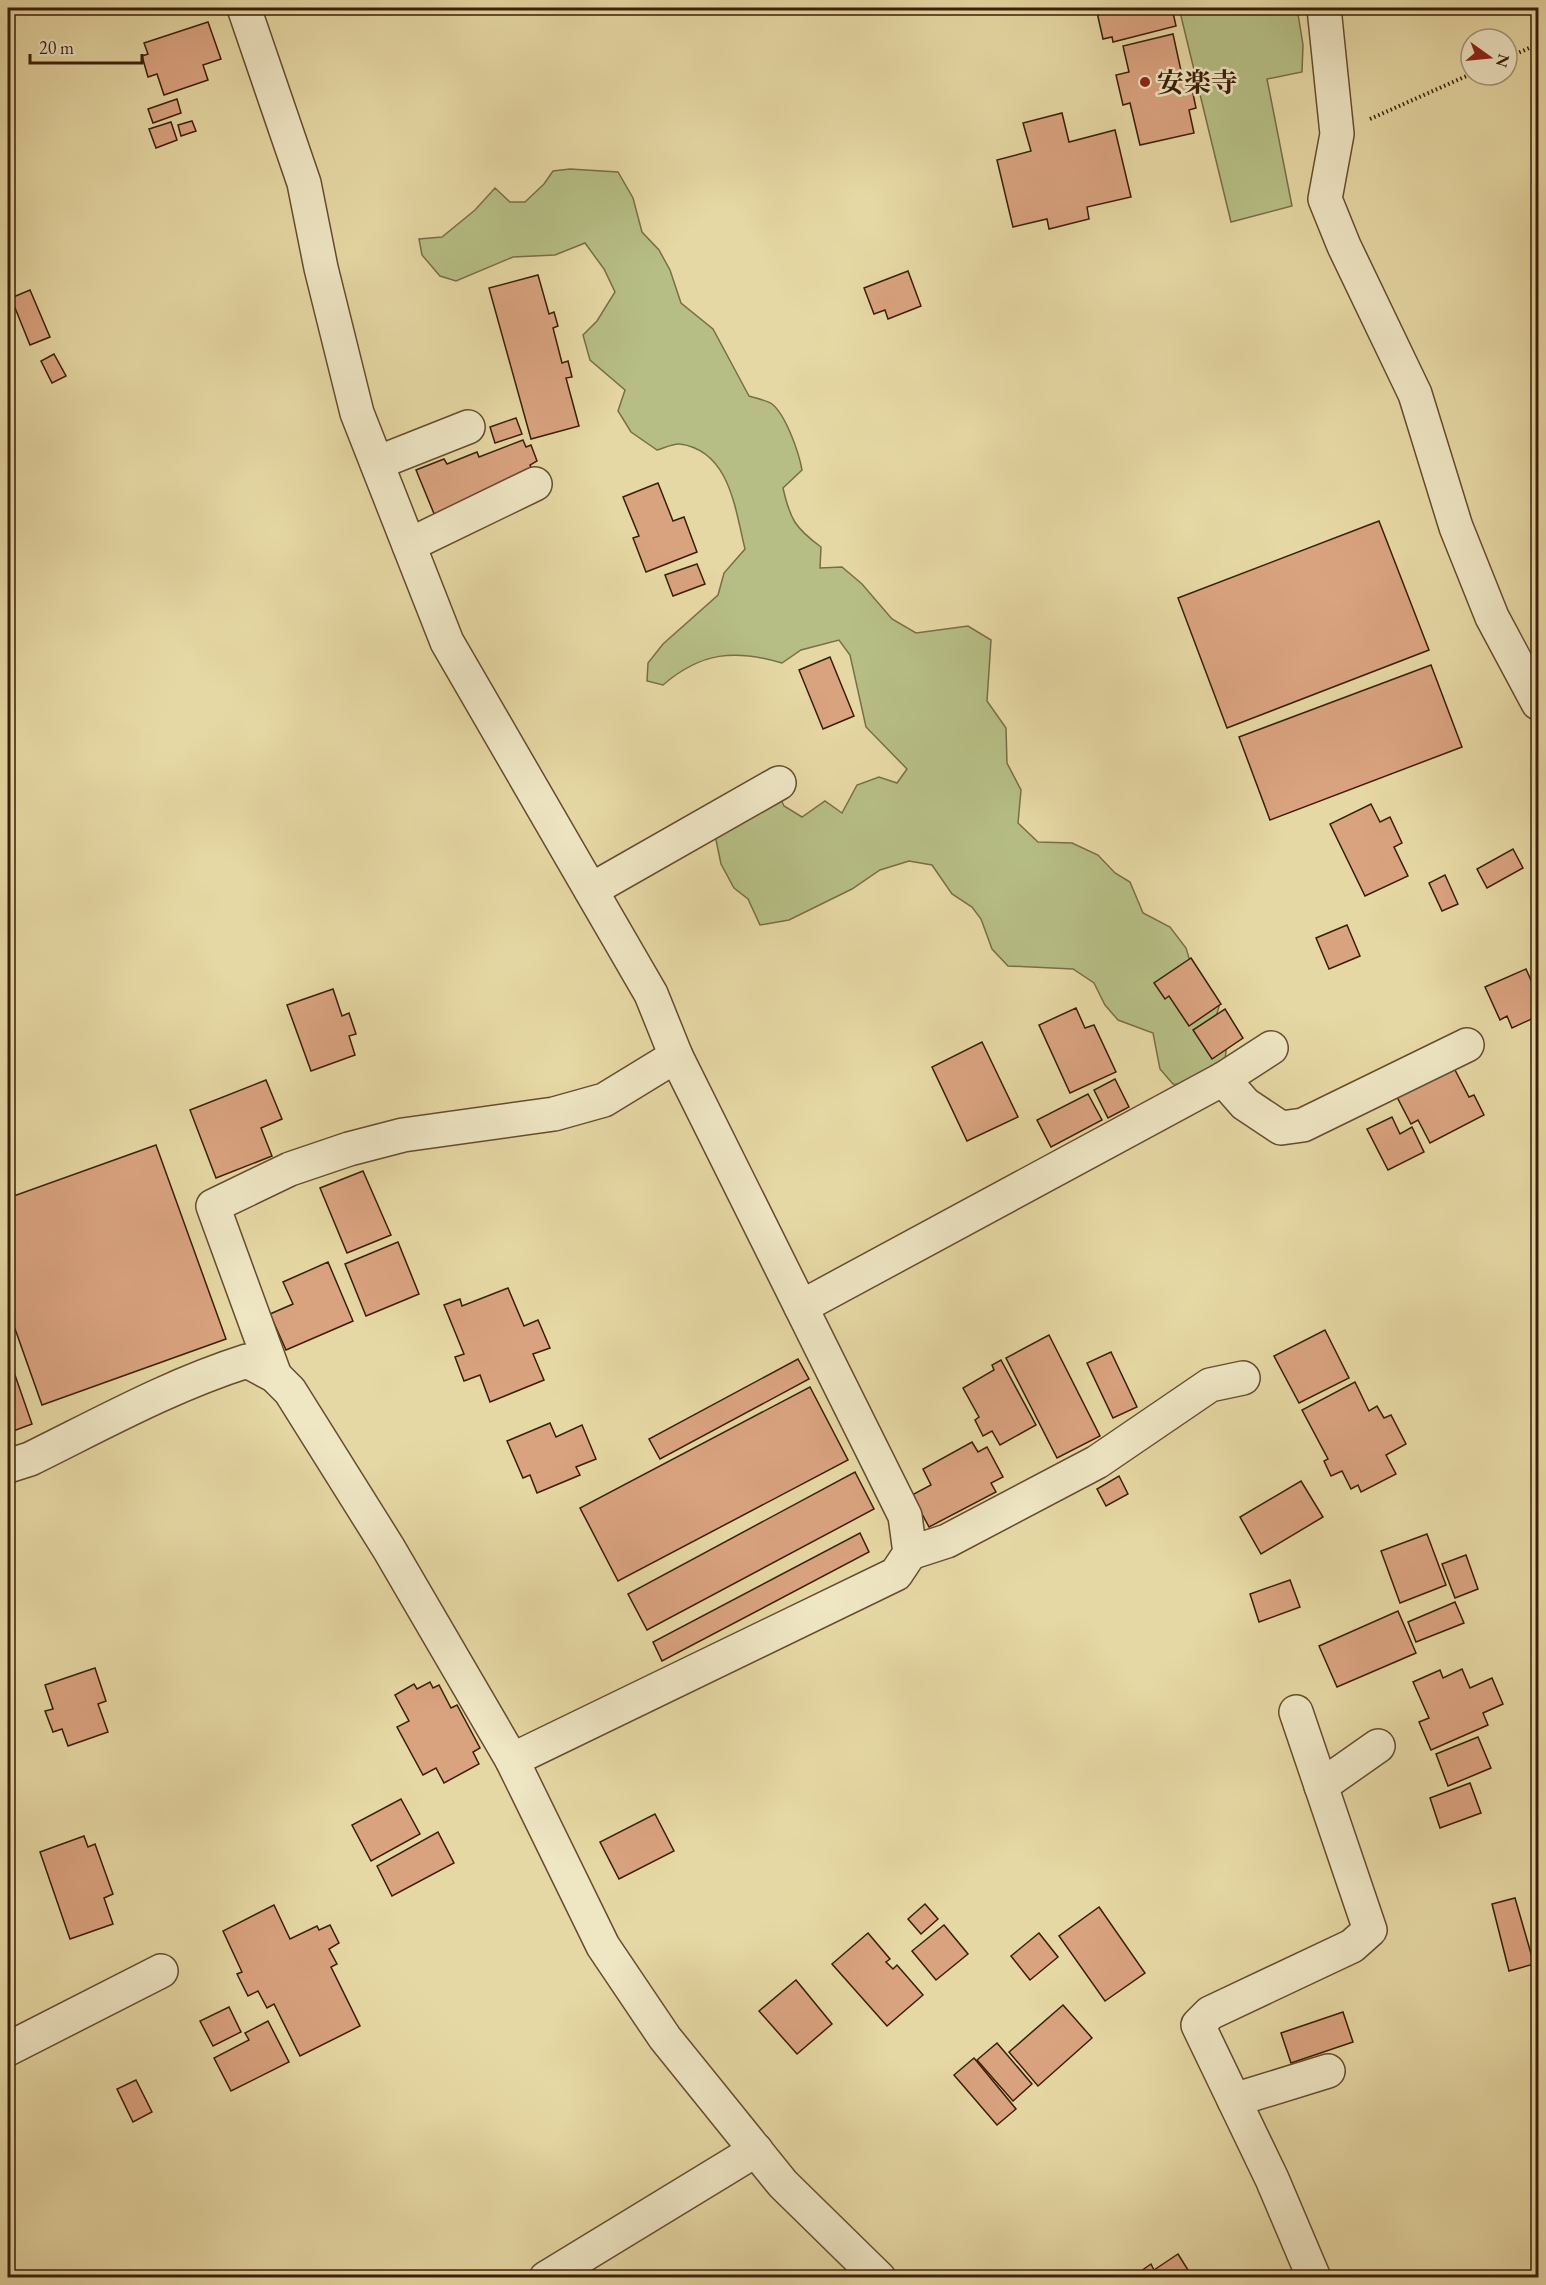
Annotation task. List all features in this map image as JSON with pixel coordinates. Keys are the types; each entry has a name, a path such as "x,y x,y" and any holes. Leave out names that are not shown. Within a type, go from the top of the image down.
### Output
{"street":[{"path":"244,8 304,183 321,268 357,413 447,642 651,994 676,1056 905,1516 910,1552 896,1574 512,1760"},
{"path":"1324,8 1337,134 1325,198 1344,246 1414,394 1456,527 1492,617 1539,703"},
{"path":"377,463 468,427"},
{"path":"409,545 535,484"},
{"path":"591,891 779,783"},
{"path":"1223,1079 1245,1104 1281,1128 1303,1125 1467,1045"},
{"path":"801,1307 1223,1079 1271,1048"},
{"path":"275,1376 213,1206 290,1169 403,1135 499,1124 554,1114 604,1100 676,1056"},
{"path":"8,1466 30,1458 163,1393 227,1367 247,1361 275,1376 290,1391 389,1550 512,1760 603,1946 665,2038 783,2184 879,2277"},
{"path":"910,1552 947,1541 1097,1462 1210,1385 1244,1377"},
{"path":"1296,1712 1370,1930 1352,1946 1210,2013 1198,2025 1310,2264 1314,2277"},
{"path":"1321,1786 1378,1746"},
{"path":"8,2049 161,1971"},
{"path":"1234,2100 1328,2071"},
{"path":"546,2277 756,2150"}],"path":[{"path":"1519,53 1539,44"},
{"path":"1337,134 1459,79"}],"green space":[{"path":"1179,8 1297,8 1303,45 1302,72 1267,79 1292,206 1231,222"},
{"path":"570,169 618,172 633,198 642,232 659,250 670,270 681,303 713,329 749,396 764,400 777,409 787,425 802,470 783,488 795,522 821,547 820,568 842,567 862,584 892,619 916,633 968,626 991,640 987,701 1006,728 1007,763 1021,790 1018,823 1038,842 1072,843 1098,855 1115,873 1130,882 1143,913 1170,927 1186,948 1195,977 1219,1007 1213,1025 1227,1044 1225,1059 1192,1085 1173,1084 1160,1069 1153,1033 1118,1020 1105,1005 1094,983 1073,969 1008,966 992,949 981,919 972,907 952,894 932,865 909,861 880,870 852,889 789,920 760,925 748,899 734,888 721,864 715,835 776,789 784,806 802,817 825,801 842,813 857,785 879,777 897,783 907,769 866,727 850,655 839,640 801,650 782,663 749,656 719,656 691,666 663,685 647,681 648,663 663,644 718,595 724,573 745,549 728,484 710,458 697,449 678,444 657,450 631,432 618,411 625,390 590,360 583,335 597,321 615,292 604,269 585,243 555,255 513,257 456,281 440,276 422,255 419,239 442,237 475,210 495,188 510,202 525,202 544,184 553,171"}],"building":[{"path":"1096,8 1172,8 1176,26 1113,42 1112,37 1103,39"},
{"path":"208,22 221,59 203,65 208,80 164,95 157,74 148,77 142,56 148,54 144,43"},
{"path":"1173,34 1183,80 1190,79 1196,108 1189,110 1194,133 1140,145 1130,103 1123,105 1116,75 1129,72 1123,46"},
{"path":"177,99 181,113 153,123 148,109"},
{"path":"1062,113 1069,142 1115,130 1131,197 1087,207 1089,219 1049,229 1047,219 1013,227 997,160 1031,151 1023,123"},
{"path":"192,121 196,131 181,136 178,125"},
{"path":"171,122 177,140 156,148 149,129"},
{"path":"908,271 921,306 888,319 885,310 874,314 864,288"},
{"path":"538,275 549,314 554,312 558,326 553,328 562,363 568,361 572,377 566,378 579,426 531,439 489,288"},
{"path":"30,290 50,337 30,345 11,298"},
{"path":"54,354 66,376 52,383 41,361"},
{"path":"516,418 522,434 495,443 490,427"},
{"path":"523,440 526,447 531,445 537,461 530,465 534,476 435,516 416,470 444,459 447,464 477,452 479,457"},
{"path":"658,483 673,521 684,517 697,552 646,572 633,538 639,536 623,497"},
{"path":"1379,521 1429,650 1227,728 1178,598"},
{"path":"697,564 705,584 673,596 665,575"},
{"path":"830,657 854,716 823,729 799,670"},
{"path":"1431,665 1462,747 1270,820 1239,737"},
{"path":"1371,804 1380,822 1390,817 1402,843 1394,847 1408,876 1365,896 1330,824"},
{"path":"1513,849 1523,868 1487,888 1477,869"},
{"path":"1445,875 1458,904 1442,911 1429,883"},
{"path":"1347,925 1360,956 1329,969 1316,938"},
{"path":"1191,958 1221,1004 1189,1026 1169,996 1165,999 1154,983"},
{"path":"1526,969 1538,996 1538,1016 1512,1028 1507,1016 1500,1020 1485,987"},
{"path":"333,989 342,1016 349,1013 356,1034 349,1036 355,1055 311,1071 287,1005"},
{"path":"1076,1008 1085,1028 1094,1025 1116,1072 1070,1093 1039,1025"},
{"path":"1225,1009 1243,1038 1212,1059 1193,1030"},
{"path":"982,1042 1018,1117 967,1141 932,1067"},
{"path":"1454,1068 1469,1097 1474,1095 1484,1115 1430,1143 1418,1120 1411,1124 1397,1097"},
{"path":"1115,1079 1129,1107 1108,1118 1094,1090"},
{"path":"266,1080 282,1119 261,1128 272,1156 216,1178 190,1110"},
{"path":"1088,1094 1102,1120 1051,1147 1037,1120"},
{"path":"1392,1117 1400,1134 1412,1127 1424,1152 1388,1170 1367,1129"},
{"path":"156,1145 226,1339 42,1405 8,1309 8,1198"},
{"path":"363,1171 391,1235 347,1253 320,1188"},
{"path":"398,1242 419,1294 366,1316 345,1264"},
{"path":"328,1262 353,1321 286,1350 270,1314 293,1304 283,1282"},
{"path":"508,1288 524,1326 538,1320 550,1348 533,1354 544,1380 490,1402 480,1375 464,1381 455,1357 464,1354 444,1305 460,1299 462,1306"},
{"path":"1325,1330 1349,1378 1299,1403 1274,1356"},
{"path":"1049,1335 1100,1436 1057,1458 1006,1358"},
{"path":"1111,1352 1137,1407 1113,1418 1087,1363"},
{"path":"8,1355 32,1424 8,1433"},
{"path":"798,1359 809,1379 660,1459 649,1439"},
{"path":"1001,1360 1036,1425 1000,1445 992,1431 983,1436 975,1420 979,1417 963,1388 994,1370 992,1365"},
{"path":"1355,1382 1369,1411 1377,1406 1384,1418 1391,1415 1406,1444 1386,1455 1396,1474 1361,1492 1358,1485 1351,1489 1342,1471 1331,1476 1324,1461 1328,1459 1302,1410"},
{"path":"810,1387 848,1460 618,1581 580,1508"},
{"path":"550,1423 556,1437 582,1425 596,1459 576,1467 580,1475 537,1493 530,1475 523,1478 507,1441"},
{"path":"972,1442 978,1452 987,1447 1003,1477 991,1483 996,1492 929,1527 912,1495 931,1485 923,1469"},
{"path":"855,1472 874,1509 647,1630 628,1594"},
{"path":"1119,1476 1128,1494 1106,1506 1097,1489"},
{"path":"1301,1481 1323,1517 1261,1554 1240,1517"},
{"path":"860,1533 869,1552 662,1661 653,1642"},
{"path":"1427,1534 1446,1585 1400,1603 1381,1551"},
{"path":"1466,1555 1478,1589 1455,1598 1442,1564"},
{"path":"1290,1580 1300,1607 1259,1622 1250,1594"},
{"path":"1455,1602 1464,1623 1416,1642 1408,1622"},
{"path":"1398,1611 1416,1653 1337,1687 1319,1646"},
{"path":"95,1668 106,1701 98,1704 108,1732 68,1746 62,1729 53,1732 45,1711 53,1709 45,1685"},
{"path":"1462,1669 1470,1688 1492,1678 1503,1704 1483,1713 1488,1725 1431,1750 1419,1722 1429,1718 1413,1682 1440,1670 1443,1678"},
{"path":"430,1682 433,1688 439,1685 451,1708 457,1705 480,1748 473,1752 479,1764 444,1783 436,1768 423,1775 397,1727 409,1721 395,1695 414,1684 417,1689"},
{"path":"1478,1737 1491,1768 1448,1786 1436,1754"},
{"path":"1470,1783 1481,1813 1440,1828 1430,1798"},
{"path":"401,1799 420,1834 371,1861 352,1825"},
{"path":"655,1814 674,1851 619,1879 600,1842"},
{"path":"438,1832 454,1863 392,1896 377,1866"},
{"path":"84,1836 88,1847 95,1844 113,1894 104,1898 113,1924 70,1939 40,1852"},
{"path":"1515,1898 1534,1964 1509,1971 1492,1904"},
{"path":"925,1904 938,1919 921,1934 908,1919"},
{"path":"274,1905 290,1939 317,1926 319,1930 330,1925 339,1943 329,1949 337,1964 331,1967 360,2026 300,2056 274,2004 267,2008 258,1991 248,1996 237,1974 242,1972 223,1931"},
{"path":"1099,1907 1145,1973 1105,2001 1059,1936"},
{"path":"944,1925 968,1954 936,1980 912,1951"},
{"path":"868,1933 890,1959 886,1962 893,1969 897,1965 923,1995 887,2026 832,1964"},
{"path":"1039,1933 1058,1957 1030,1980 1011,1956"},
{"path":"796,1980 832,2024 797,2054 759,2011"},
{"path":"1063,2005 1092,2038 1038,2086 1009,2052"},
{"path":"229,2007 241,2032 213,2046 200,2021"},
{"path":"1343,2012 1353,2042 1291,2063 1281,2033"},
{"path":"268,2021 289,2062 231,2091 214,2058 249,2040 245,2033"},
{"path":"997,2043 1032,2084 1013,2101 977,2060"},
{"path":"974,2058 1016,2109 997,2125 954,2075"},
{"path":"136,2080 152,2112 133,2122 117,2089"},
{"path":"1178,2254 1193,2278 1131,2278 1151,2264 1154,2270"}],"place":[{"name":"安楽寺","path":"1145,82"}]}
